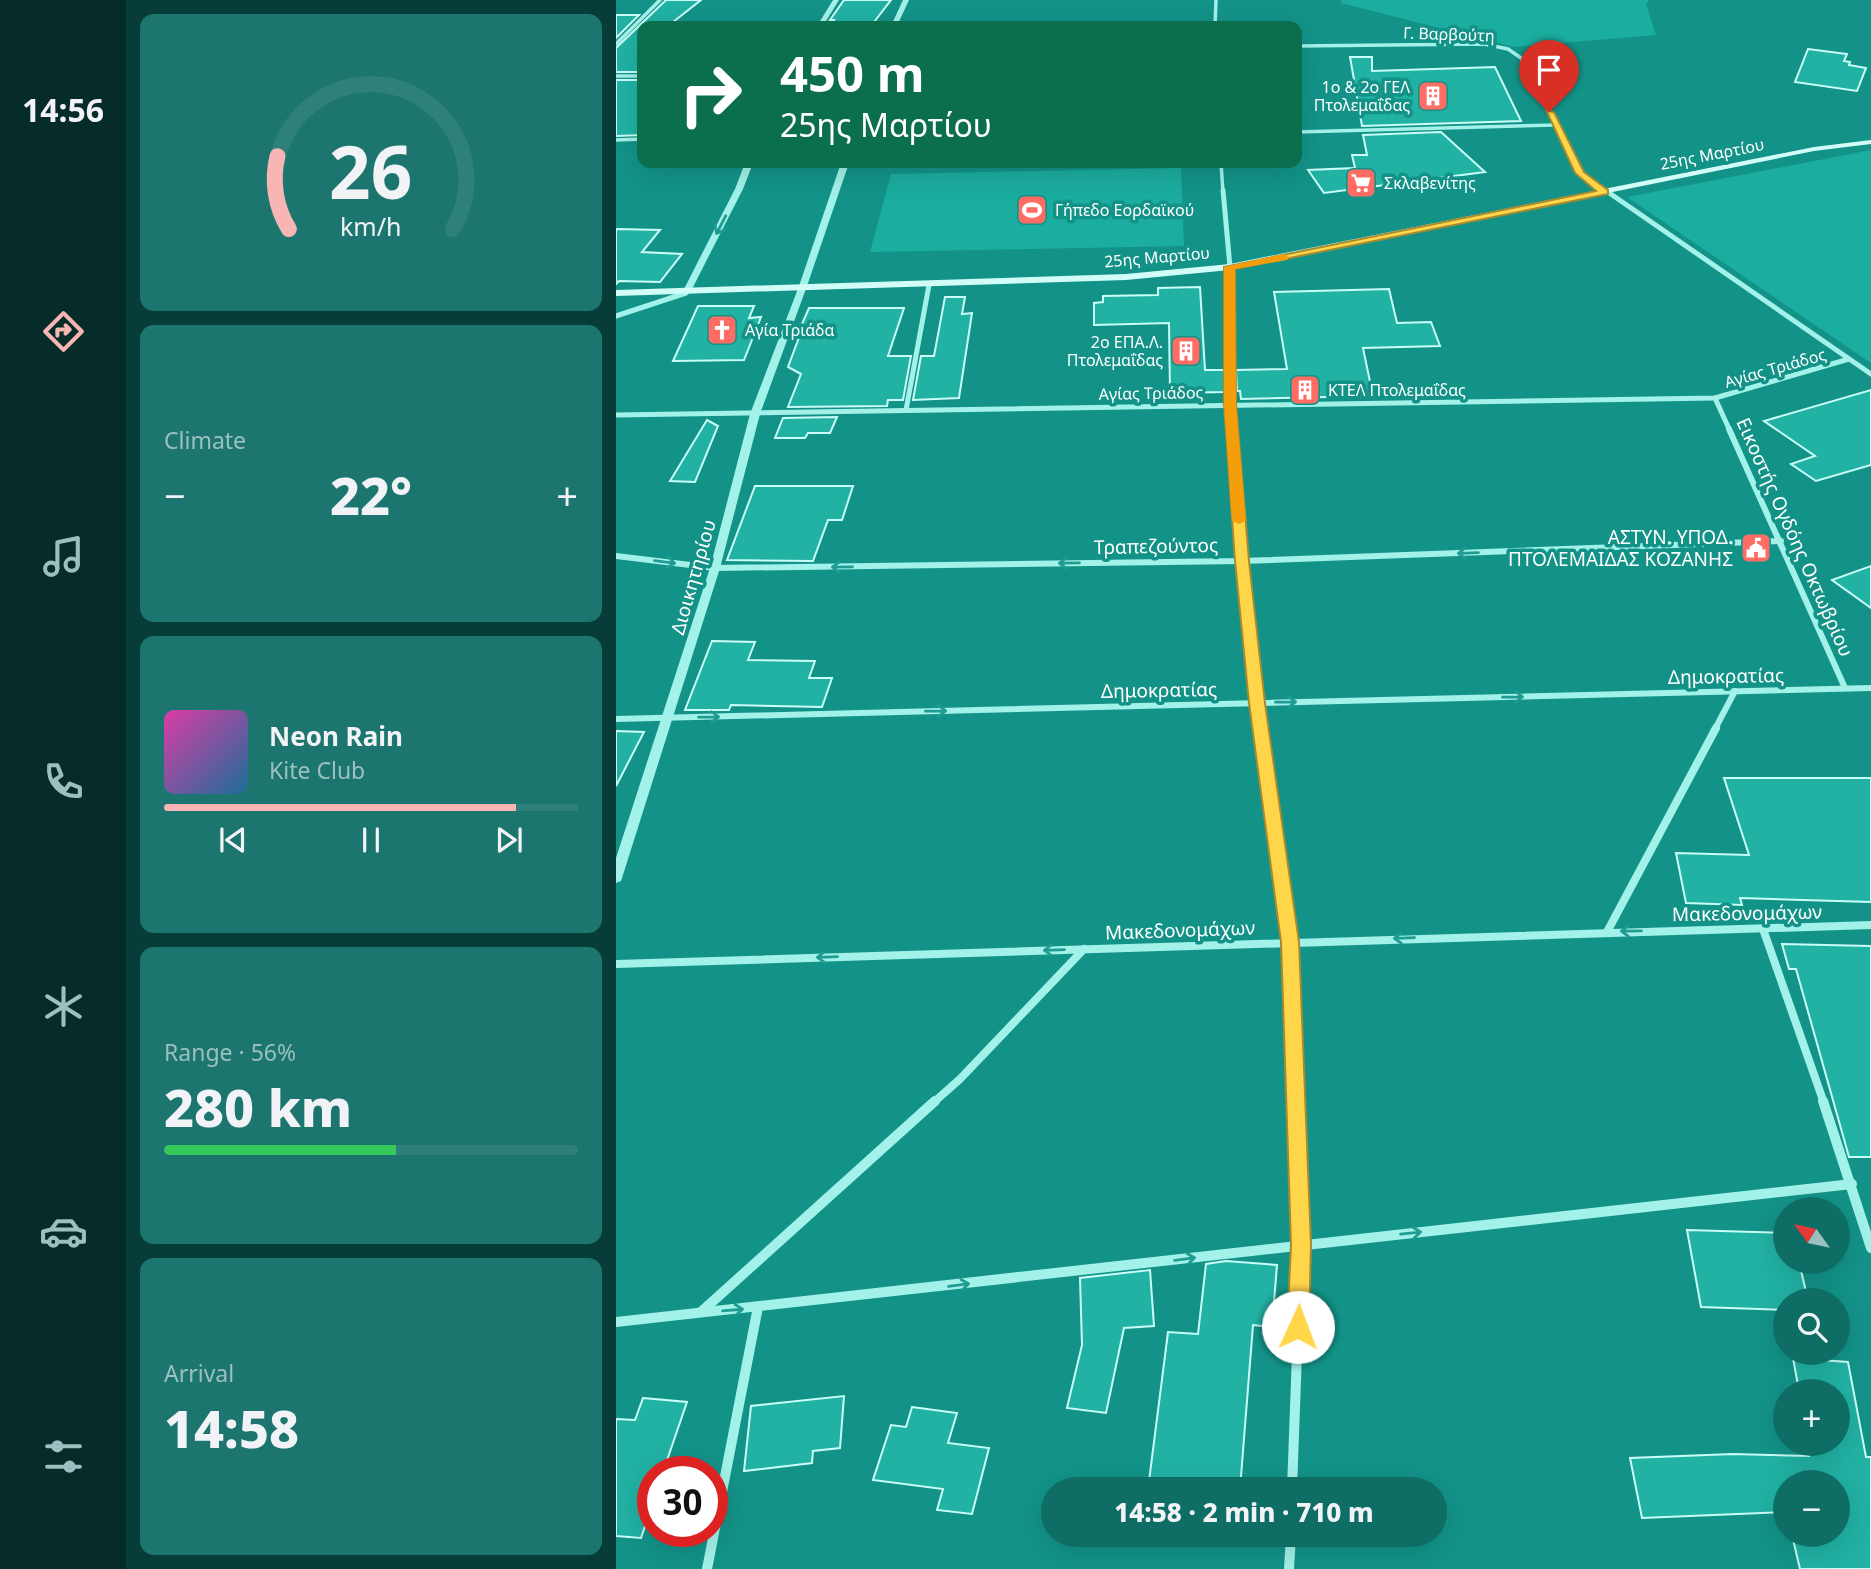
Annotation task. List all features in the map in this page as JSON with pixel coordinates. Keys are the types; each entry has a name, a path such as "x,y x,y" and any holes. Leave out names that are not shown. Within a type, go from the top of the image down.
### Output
{"main road":[{"path":"1814,149 1871,133"},
{"path":"1814,149 1871,142"},
{"name":"25ης Μαρτίου","path":"616,293 686,293 803,286 929,285 1126,277 1230,267 1814,149"}],"street":[{"path":"639,21 660,0"},
{"path":"823,21 836,0"},
{"path":"896,21 906,0"},
{"path":"1215,21 1216,0"},
{"path":"616,44 637,23"},
{"name":"Γ. Βαρβούτη","path":"1302,46 1460,44 1503,48 1515,52 1521,58 1580,173 1871,374"},
{"path":"616,76 637,76"},
{"path":"1302,132 1555,125"},
{"path":"616,140 637,139"},
{"path":"616,316 686,293 747,168"},
{"path":"803,286 843,168"},
{"path":"1221,168 1230,267 1230,404 1242,561 1257,703 1290,942 1301,1245 1292,1477"},
{"path":"906,410 929,285"},
{"name":"Διοικητηρίου","path":"616,878 715,568 755,414 803,286"},
{"name":"Αγίας Τριάδος","path":"616,415 1715,398 1849,359"},
{"name":"Εικοστής Ογδόης Οκτωβρίου","path":"1715,398 1845,688"},
{"name":"Τραπεζούντος","path":"616,556 715,568 1242,561 1781,541"},
{"name":"Δημοκρατίας","path":"616,719 1871,688"},
{"path":"1607,932 1735,691"},
{"name":"Μακεδονομάχων","path":"616,964 1871,925"},
{"path":"1763,929 1852,1184 1871,1248"},
{"path":"701,1313 960,1079 1084,949"},
{"path":"616,1322 1852,1184"},
{"path":"707,1569 758,1307"},
{"path":"1289,1569 1290,1547"}],"green space":[{"path":"1341,0 1649,0 1646,4 1656,35 1514,47 1341,3"},
{"path":"1871,150 1871,363 1627,197"},
{"name":"Γήπεδο Εορδαϊκού","path":"1181,168 1184,246 870,252 891,174"}],"building":[{"path":"666,0 701,0 674,21 644,21"},
{"path":"844,0 891,0 875,21 830,20"},
{"path":"616,15 639,15 616,38"},
{"path":"637,28 637,72 616,72 616,48"},
{"path":"1808,49 1847,54 1844,61 1850,62 1849,65 1866,68 1857,91 1795,82"},
{"name":"1ο & 2ο ΓΕΛ Πτολεμαΐδας","path":"1350,57 1372,57 1372,71 1495,67 1521,121 1362,126"},
{"path":"616,80 637,80 637,135 616,136"},
{"name":"Σκλαβενίτης","path":"1441,132 1485,172 1324,193 1308,170 1355,168 1352,155 1367,155 1363,135"},
{"path":"616,229 660,230 642,252 682,254 660,282 619,281 616,284"},
{"path":"1200,287 1205,370 1226,370 1226,392 1170,393 1169,323 1094,325 1094,303 1103,302 1103,296 1158,295 1158,288"},
{"path":"1389,289 1397,323 1431,322 1440,346 1363,348 1373,396 1241,399 1240,391 1237,391 1236,370 1287,369 1274,292"},
{"path":"945,297 965,297 962,314 972,313 959,398 913,400 921,356 934,356"},
{"name":"Αγία Τριάδα","path":"698,306 754,306 749,318 761,317 744,360 673,361"},
{"path":"809,308 904,308 888,356 911,356 903,400 888,400 887,406 788,407 801,374 788,367 798,340 795,340"},
{"path":"1871,390 1871,465 1816,481 1791,464 1815,456 1764,421"},
{"path":"837,417 830,433 808,433 805,438 775,438 783,418"},
{"path":"707,420 718,426 695,482 670,481"},
{"path":"755,486 853,486 842,520 828,520 813,561 727,560"},
{"path":"1871,566 1871,608 1832,580"},
{"path":"712,641 755,642 748,660 815,661 809,678 832,678 822,707 731,705 729,710 685,710"},
{"path":"616,731 644,732 616,786"},
{"path":"1724,778 1871,778 1871,902 1740,898 1742,905 1686,903 1676,853 1749,855"},
{"path":"1782,944 1871,946 1871,1157 1849,1157 1796,969 1789,969"},
{"path":"1687,1230 1773,1233 1773,1274 1802,1274 1805,1288 1773,1288 1773,1310 1701,1307"},
{"path":"1226,1261 1277,1265 1272,1327 1253,1325 1241,1477 1150,1477 1168,1332 1198,1334 1206,1264"},
{"path":"1150,1270 1154,1326 1124,1328 1106,1413 1067,1408 1082,1345 1080,1278"},
{"path":"1794,1365 1849,1365 1866,1457 1871,1457 1871,1569 1800,1569 1795,1547 1850,1547 1850,1470 1773,1470 1773,1513 1642,1518 1630,1458 1733,1454 1850,1456 1850,1379 1797,1379"},
{"path":"844,1396 840,1448 813,1451 812,1463 744,1471 751,1406"},
{"path":"643,1398 687,1402 668,1456 637,1456 637,1538 616,1536 616,1419 635,1420"},
{"path":"912,1407 957,1413 948,1443 989,1448 972,1514 937,1510 943,1489 873,1480 891,1425 906,1427"}],"slow traffic":[{"path":"1239,521 1230,404 1230,267 1284,257"}],"place":[{"name":"1ο & 2ο ΓΕΛ Πτολεμαΐδας","path":"1433,96"},
{"name":"Σκλαβενίτης","path":"1361,183"},
{"name":"Γήπεδο Εορδαϊκού","path":"1032,210"},
{"name":"Αγία Τριάδα","path":"722,330"},
{"name":"2ο ΕΠΑ.Λ. Πτολεμαΐδας","path":"1186,351"},
{"name":"ΚΤΕΛ Πτολεμαΐδας","path":"1305,390"},
{"name":"ΑΣΤΥΝ. ΥΠΟΔ. ΠΤΟΛΕΜΑΙΔΑΣ ΚΟΖΑΝΗΣ","path":"1756,548"}],"route":[{"path":"1298,1327 1301,1245 1290,942 1257,703 1242,561 1230,404 1230,267 1604,192 1580,173 1549,112"}]}
